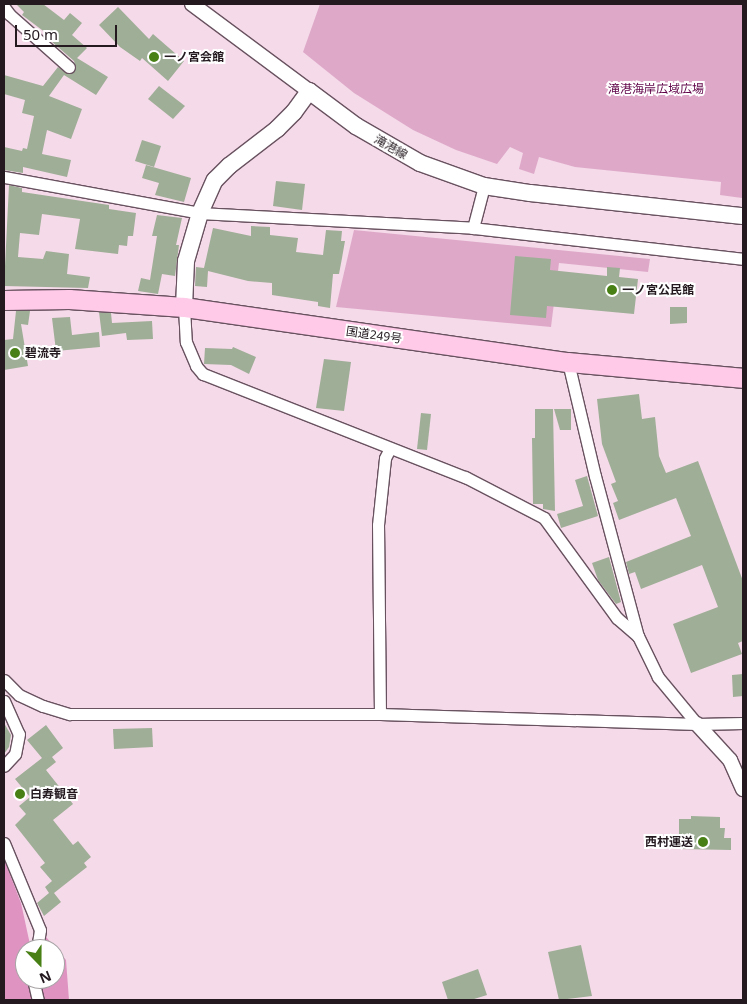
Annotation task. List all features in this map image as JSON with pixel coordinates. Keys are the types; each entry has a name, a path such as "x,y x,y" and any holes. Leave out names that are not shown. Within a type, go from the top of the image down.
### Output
{"highway":[{"name":"国道249号","path":"4,300 69,299 184,308 568,362 743,378"}],"main road":[{"name":"滝港線","path":"309,91 356,126 420,163 484,186 530,193 743,216"},
{"path":"184,308 186,261 200,213 215,180 229,166 277,129 294,112 309,91"}],"street":[{"path":"192,4 309,91"},
{"path":"4,7 9,14 69,67"},
{"path":"4,177 200,213 473,228 743,259"},
{"path":"473,228 484,186"},
{"path":"184,308 186,342 196,366 203,374 465,477 544,518 617,618 638,636"},
{"path":"568,362 638,636 658,677 730,760 743,789"},
{"path":"380,714 378,525 385,458 390,448"},
{"path":"4,680 19,695 43,706 70,714 380,714 697,724 743,723"},
{"path":"4,701 19,734 15,754 4,766"},
{"path":"4,843 40,930 39,939"}],"green space":[{"name":"滝港海岸広域広場","path":"320,4 743,4 742,198 720,195 721,182 575,167 539,157 534,174 519,169 523,153 510,147 497,164 456,150 413,130 354,93 303,52"},
{"path":"354,230 650,259 648,272 559,263 551,327 336,307"}],"shaded area":[{"path":"4,859 21,903 29,939 15,939 15,989 65,989 65,959 69,1000 4,1000"},
{"path":"40,930 48,939 36,939"}],"building":[{"path":"16,4 43,4 64,20 70,13 82,23 72,35 87,48 77,58 108,77 96,95 64,75 49,96 82,109 71,139 47,130 42,154 71,160 67,177 23,167 23,173 4,170 4,147 22,151 23,148 27,149 34,116 22,113 25,100 4,94 4,75 43,86 58,67 68,74 74,72 76,68 74,61 44,35 46,33 22,15 24,12"},
{"path":"118,7 149,39 153,34 184,61 168,81 142,58 140,61 120,47 99,25"},
{"path":"159,86 185,106 173,119 148,99"},
{"path":"142,140 161,146 154,167 135,161"},
{"path":"146,165 191,178 184,202 155,195 159,183 142,178"},
{"path":"276,181 305,184 302,210 273,206"},
{"path":"9,185 22,188 22,192 109,205 109,209 136,213 133,236 128,236 127,246 119,245 118,254 75,249 80,219 42,214 39,235 20,233 18,257 43,259 46,251 69,254 67,274 90,277 88,288 4,286"},
{"path":"157,215 182,218 176,245 179,245 175,276 162,274 158,294 138,291 141,278 150,280 157,236 152,236"},
{"path":"251,226 270,227 270,235 298,238 296,252 323,255 326,230 342,231 341,241 345,241 339,274 333,274 330,308 318,306 318,302 272,295 272,283 248,281 208,271 207,287 195,286 196,267 204,268 213,228 251,236"},
{"path":"515,256 551,259 550,270 607,276 607,267 620,268 619,277 638,279 634,314 547,306 546,318 510,315"},
{"path":"670,307 687,307 687,323 670,324"},
{"name":"碧流寺","path":"16,311 30,311 28,325 21,324 28,366 4,370 4,340 13,339"},
{"path":"99,312 111,313 112,323 152,321 153,339 127,340 126,333 102,336"},
{"path":"70,317 72,335 99,332 100,347 56,351 52,318"},
{"path":"233,347 256,357 249,374 231,365 204,364 205,348 232,349"},
{"path":"324,359 351,362 344,411 316,408"},
{"path":"639,394 642,419 655,417 659,456 666,473 698,461 743,581 743,641 738,643 742,654 691,673 673,624 718,607 702,565 641,589 635,572 629,574 626,562 691,536 676,498 619,520 613,503 618,501 611,484 616,482 602,444 597,399"},
{"path":"535,409 553,409 555,511 543,509 543,504 533,504 532,438 535,438"},
{"path":"554,409 571,409 571,430 560,430"},
{"path":"421,413 431,414 427,450 417,449"},
{"path":"587,476 598,516 561,528 557,514 583,506 575,480"},
{"path":"609,557 621,602 616,604 598,580 592,563"},
{"path":"743,674 743,696 733,697 732,675"},
{"path":"4,723 11,735 9,747 4,754"},
{"path":"46,725 63,748 52,757 56,762 46,770 73,804 53,820 73,845 78,841 91,857 84,863 87,867 54,893 61,902 44,916 37,903 49,893 45,887 52,881 40,867 45,863 15,825 26,814 19,806 30,797 15,779 42,758 27,740"},
{"path":"152,728 153,747 114,749 113,729"},
{"path":"691,816 720,817 720,828 725,828 724,838 731,838 731,850 679,849 679,819 691,819"},
{"path":"581,945 592,996 559,1000 548,952"},
{"path":"478,969 487,995 471,1000 448,1000 442,982"}],"place":[{"name":"一ノ宮会館","path":"154,57"},
{"name":"一ノ宮公民館","path":"612,290"},
{"name":"碧流寺","path":"15,353"},
{"name":"白寿観音","path":"20,794"},
{"name":"西村運送","path":"703,842"}]}
